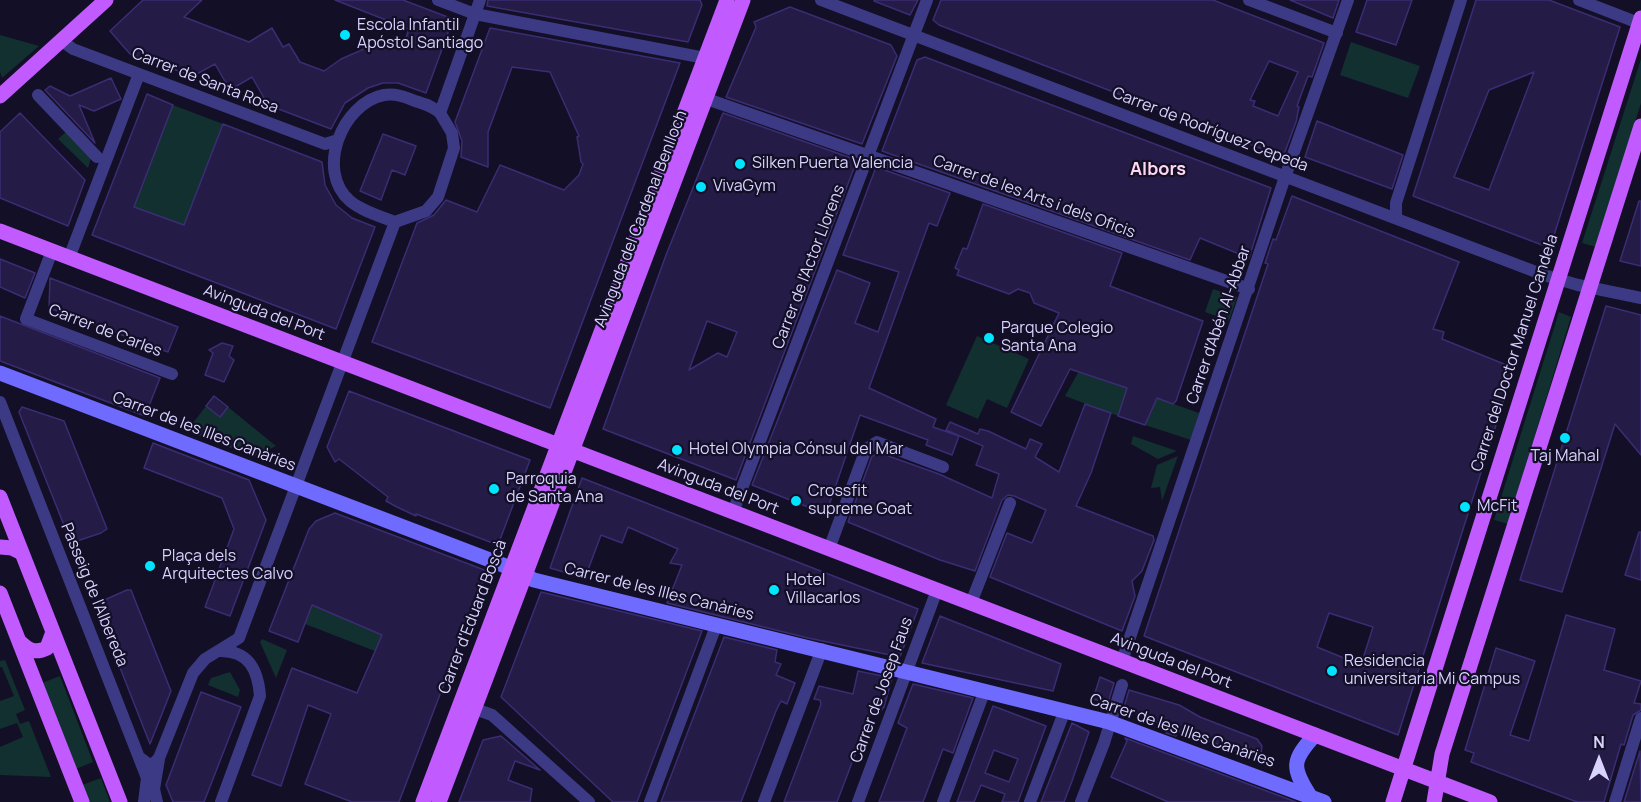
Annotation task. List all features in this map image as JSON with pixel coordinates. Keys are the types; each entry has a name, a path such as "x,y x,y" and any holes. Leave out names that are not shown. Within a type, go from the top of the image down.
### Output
{"main road":[{"path":"0,96 106,0"},
{"name":"Avinguda del Cardenal Benlloch","path":"564,448 727,0"},
{"name":"Avinguda del Cardenal Benlloch","path":"564,448 706,99 743,0"},
{"name":"Carrer del Doctor Manuel Candela","path":"1393,802 1640,22"},
{"path":"1434,802 1442,754 1641,126"},
{"name":"Avinguda del Port","path":"0,231 1490,802"},
{"name":"Carrer d'Eduard Boscà","path":"423,802 511,568 564,448"},
{"name":"Carrer d'Eduard Boscà","path":"439,802 525,575 564,448"},
{"path":"0,497 120,802"},
{"path":"0,547 12,548 22,553"},
{"path":"0,593 82,802"},
{"path":"19,641 26,649 40,651 47,648 53,632"}],"street":[{"path":"438,0 475,14 705,58"},
{"path":"440,112 480,0"},
{"name":"Carrer de Rodríguez Cepeda","path":"820,0 1559,279 1641,298"},
{"name":"Carrer de l'Actor Llorens","path":"734,512 927,0"},
{"path":"1249,0 1337,33"},
{"name":"Carrer d'Abén Al-Abbar","path":"1122,661 1285,177 1348,0"},
{"path":"1396,218 1396,203 1461,0"},
{"path":"1579,0 1640,22"},
{"name":"Carrer de Santa Rosa","path":"62,41 73,49 325,144 338,140"},
{"path":"69,258 139,74"},
{"path":"38,95 97,157"},
{"path":"395,95 434,107 440,112 452,133 454,148 438,197 426,211 395,222 357,206 340,191 334,171 338,140 357,110 374,98 395,95"},
{"name":"Carrer de les Arts i dels Oficis","path":"706,99 1249,289"},
{"name":"Passeig de l'Albereda","path":"156,802 154,789 159,758 193,673 205,659 239,638 242,632 395,222"},
{"name":"Carrer de Carles","path":"52,251 26,319 172,374"},
{"name":"Carrer de les Illes Canàries","path":"0,374 525,575 716,626 822,649 1109,722 1317,799"},
{"name":"Passeig de l'Albereda","path":"0,402 139,757 147,782 145,802 152,799 156,802"},
{"path":"829,549 866,449 877,442 943,467"},
{"path":"971,603 1010,503"},
{"name":"Carrer de Josep Faus","path":"858,802 937,590"},
{"path":"650,802 716,626"},
{"path":"764,802 822,649"},
{"path":"220,802 260,696 257,678 248,658 238,653 221,651"},
{"path":"1081,802 1104,743 1122,685"},
{"path":"943,802 985,690"},
{"path":"475,709 492,715 589,802"},
{"path":"1030,802 1065,710"},
{"path":"1615,802 1641,718"},
{"path":"1315,735 1299,753 1296,762 1297,777 1317,799"},
{"path":"139,757 151,766 159,758"}],"green space":[{"path":"0,35 39,46 2,78 0,72"},
{"path":"1351,42 1420,66 1408,98 1340,75"},
{"path":"1641,59 1641,103 1596,247 1582,243"},
{"path":"173,105 223,124 184,226 134,207"},
{"path":"67,131 91,158 88,168 58,139"},
{"path":"1213,289 1237,297 1229,321 1205,312"},
{"path":"1559,312 1571,317 1508,524 1494,520"},
{"path":"977,336 1029,359 1007,408 987,399 978,419 946,405"},
{"path":"1079,371 1127,388 1118,416 1065,396"},
{"path":"1154,397 1199,413 1191,440 1145,425 1154,406 1152,404"},
{"path":"206,406 220,417 228,407 276,446 254,457 187,431"},
{"path":"1133,436 1177,451 1158,459 1131,444"},
{"path":"1178,456 1162,501 1160,487 1151,488 1157,465"},
{"path":"312,605 386,637 380,653 305,624"},
{"path":"262,639 287,650 276,678 260,642"},
{"path":"5,660 25,710 16,714 20,724 29,721 51,777 0,775 0,747 23,737 17,723 0,729 0,701 14,696 2,667 0,667 0,661"},
{"path":"230,672 240,690 238,697 208,685 211,678"},
{"path":"60,676 93,762 76,769 42,683"},
{"path":"101,778 110,802 88,802 82,785"}],"building":[{"path":"143,0 202,0 184,17 249,42 272,28 283,47 289,44 300,62 324,71 341,59 364,49 403,46 409,29 335,0 403,0 453,19 426,93 398,83 383,83 368,88 345,103 331,129 268,105 252,77 230,90 215,64 193,76 130,54 110,31"},
{"path":"488,0 700,0 702,5 688,42 487,6"},
{"path":"874,0 918,0 910,15 874,1"},
{"path":"941,0 1213,0 1324,43 1312,77 1308,76 1297,106 1299,107 1296,122 1283,157 939,25 933,20","holes":["1269,61 1298,72 1278,116 1253,106 1255,101 1250,100"]},
{"path":"1290,0 1339,0 1333,18"},
{"path":"1367,0 1412,0 1396,45 1356,32"},
{"path":"1476,0 1549,0 1620,27 1550,248 1413,196","holes":["1534,72 1489,190 1454,177 1489,90"]},
{"path":"790,7 891,45 897,56 862,144 726,97 756,27 754,22"},
{"path":"490,28 680,63 550,408 372,342 417,223 434,215 446,200 477,212 500,165 564,190 579,175 583,164 577,137 579,136 550,72 512,67 488,132 488,167 461,157 462,141 455,122"},
{"path":"925,57 1271,188 1249,258 1200,238 1190,260 882,151 917,60"},
{"path":"111,78 121,99 94,111 79,105 95,143 45,90 50,86 70,96"},
{"path":"147,94 173,105 134,207 184,225 223,124 322,162 325,185 336,205 352,218 375,227 336,329 92,235"},
{"path":"20,113 85,180 68,226 0,198 0,132"},
{"path":"723,113 857,160 736,480 603,429 666,255","holes":["707,321 737,332 727,357 718,353 689,370"]},
{"path":"1317,121 1403,155 1392,189 1305,157"},
{"path":"383,134 416,146 405,175 392,170 381,200 360,191"},
{"path":"876,167 950,193 937,226 929,223 869,388 936,419 933,427 959,436 952,455 926,445 928,440 860,415 826,514 752,485 837,270 870,283 855,323 878,332 899,272 843,255"},
{"path":"1292,196 1459,262 1433,329 1444,332 1442,339 1514,368 1398,735 1144,636 1268,264 1265,263 1273,239 1276,240","holes":["1329,613 1373,627 1361,665 1317,647"]},
{"path":"1639,201 1641,201 1641,266 1620,261"},
{"path":"983,204 1122,253 1110,286 1203,321 1176,401 1173,404 1157,398 1145,425 1118,416 1127,388 1070,369 1041,426 1011,412 1059,313 1034,303 1030,293 1018,289 1009,294 957,275 959,270 955,268 963,248 967,249"},
{"path":"0,259 35,273 25,298 0,287"},
{"path":"50,278 178,327 168,352 49,308"},
{"path":"1606,306 1641,315 1641,455 1615,424 1562,592 1520,580"},
{"path":"0,316 160,378 145,416 0,361"},
{"path":"222,343 233,346 229,356 234,360 224,382 205,375 213,353 209,350"},
{"path":"349,391 530,460 498,545 397,507 386,501 388,497 339,459 335,462 327,447"},
{"path":"214,396 228,407 220,417 206,406"},
{"path":"1085,404 1111,413 1091,473 1076,506 1153,536 1154,540 1142,571 1132,581 1135,596 1122,631 990,577 1007,533 1032,543 1046,510 1014,496 1008,495 1002,500 975,571 940,560 848,522 872,456 880,453 939,474 992,498 999,474 976,465 983,446 946,430 950,422 978,434 980,429 988,431 1026,449 1030,439 1042,444 1035,457 1059,472"},
{"path":"22,407 64,421 107,529 101,533 71,543 19,412"},
{"path":"153,443 249,480 266,520 230,616 205,607 234,529 222,498 144,468"},
{"path":"582,478 918,609 900,657 808,638 667,603 682,565 670,563 678,549 628,527 622,543 601,535 585,578 550,568"},
{"path":"335,513 487,571 399,802 352,802 305,784 331,714 308,705 281,786 252,775 292,668 357,693 382,635 312,605 298,642 269,631 309,529 316,521"},
{"path":"1639,532 1641,532 1641,580 1625,575"},
{"path":"131,590 171,691 150,744 95,604"},
{"path":"541,592 702,631 637,802 613,802 501,697"},
{"path":"1566,615 1615,629 1604,670 1641,681 1634,703 1641,704 1641,710 1633,715 1624,745 1621,744 1604,802 1577,802 1471,762 1474,753 1465,750 1496,648 1535,661 1510,735 1529,741"},
{"path":"940,616 1061,664 1053,691 922,663"},
{"path":"724,637 777,650 775,662 781,664 776,675 795,683 787,704 781,701 776,711 741,802 661,802"},
{"path":"858,671 892,678 884,707 879,713 872,710 837,802 784,802 821,704 820,700 814,699 819,686 853,694"},
{"path":"1100,677 1114,683 1108,703 1093,699"},
{"path":"913,684 973,698 953,753 943,749 923,802 879,802 907,728 898,723"},
{"path":"1129,690 1179,705 1200,717 1257,739 1262,746 1261,753 1252,757 1185,732 1185,734 1178,731 1176,736 1166,733 1169,728 1124,707"},
{"path":"201,692 241,707 204,802 173,802 166,785"},
{"path":"993,706 1046,726 1018,802 1002,802 1005,794 981,785 974,802 957,802","holes":["994,750 1018,759 1009,782 985,773"]},
{"path":"1072,723 1089,732 1064,802 1041,802"},
{"path":"501,736 540,770 515,761 508,780 532,789 530,802 459,802 483,740"},
{"path":"1125,738 1296,802 1168,802 1111,777 1127,741"},
{"path":"1640,751 1641,802 1624,802"}],"place":[{"name":"Escola Infantil Apóstol Santiago","path":"345,35"},
{"name":"Silken Puerta Valencia","path":"740,164"},
{"name":"VivaGym","path":"701,187"},
{"name":"Parque Colegio Santa Ana","path":"989,338"},
{"name":"Taj Mahal","path":"1565,438"},
{"name":"Hotel Olympia Cónsul del Mar","path":"677,450"},
{"name":"Parroquia de Santa Ana","path":"494,489"},
{"name":"Crossfit supreme Goat","path":"796,501"},
{"name":"McFit","path":"1465,507"},
{"name":"Plaça dels Arquitectes Calvo","path":"150,566"},
{"name":"Hotel Villacarlos","path":"774,590"},
{"name":"Residencia universitaria Mi Campus","path":"1332,671"}],"district":[{"name":"Albors","path":"1158,170"}]}
